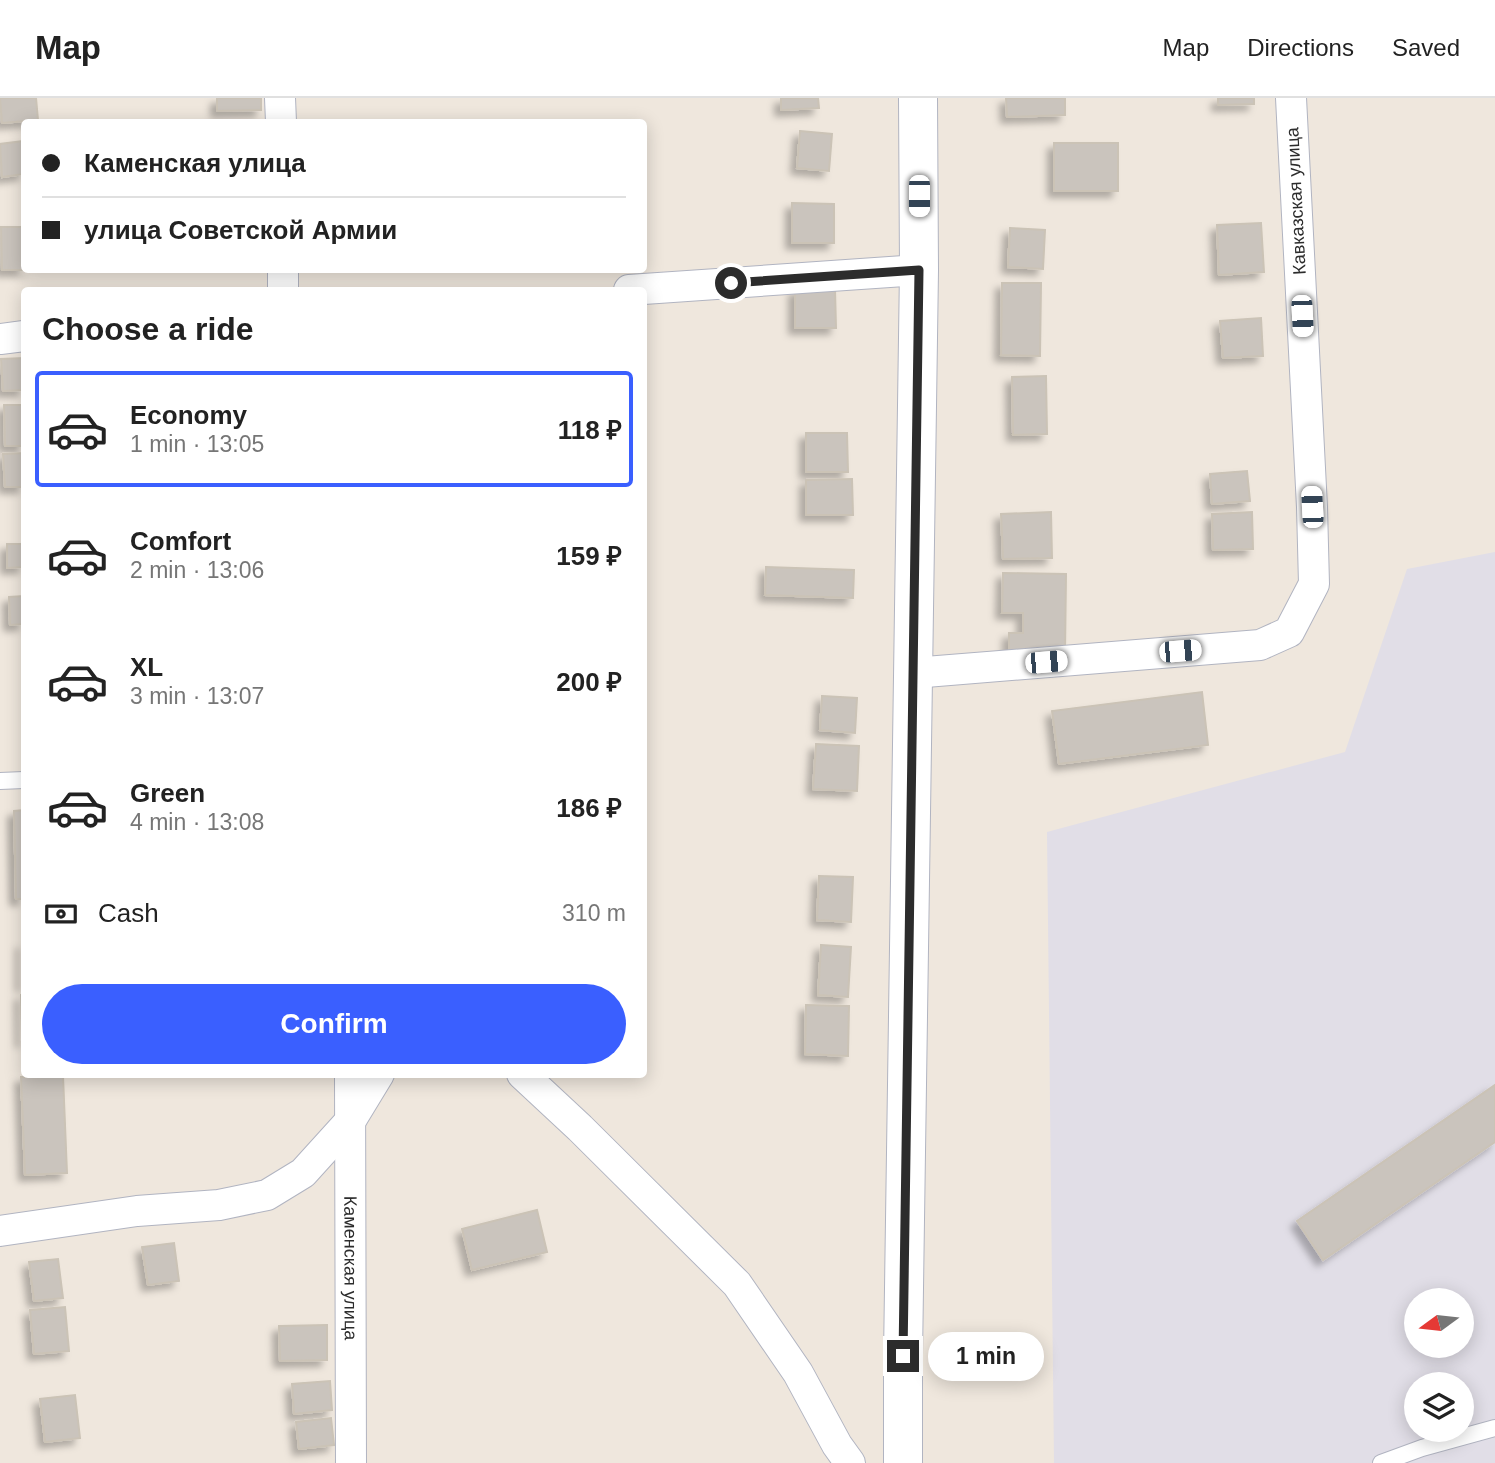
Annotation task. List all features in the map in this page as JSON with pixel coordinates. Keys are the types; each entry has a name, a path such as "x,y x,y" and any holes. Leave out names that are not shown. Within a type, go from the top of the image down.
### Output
{"main road":[{"path":"903,1463 919,270 918,98"}],"street":[{"path":"280,98 281,119"},
{"name":"Кавказская улица","path":"913,673 1260,645 1289,632 1314,584 1291,98"},
{"path":"647,289 919,270"},
{"path":"0,339 21,336"},
{"name":"Каменская улица","path":"350,1078 351,1463"},
{"path":"0,1231 137,1211 219,1205 267,1195 303,1173 351,1120 377,1078"},
{"path":"526,1078 737,1284 798,1373 837,1445 850,1463"}],"lane":[{"path":"0,781 21,779"},
{"path":"1381,1463 1422,1448 1495,1428"}],"shaded area":[{"path":"1495,552 1495,1463 1054,1463 1047,832 1345,752 1407,569"}],"building":[{"path":"0,98 36,98 38,119 2,123"},
{"path":"217,98 261,98 261,110 217,111"},
{"path":"781,98 818,98 819,108 781,110"},
{"path":"1006,98 1065,98 1065,115 1007,117"},
{"path":"1218,98 1254,98 1254,104 1218,105"},
{"path":"800,131 832,134 829,171 797,168"},
{"path":"21,141 21,174 2,177 0,144"},
{"path":"1054,143 1118,143 1118,191 1054,191"},
{"path":"792,203 834,204 834,243 792,243"},
{"path":"1261,223 1264,272 1219,275 1217,225"},
{"path":"1,227 21,227 21,270 2,270"},
{"path":"1010,228 1045,230 1043,269 1008,267"},
{"path":"1002,283 1041,283 1040,356 1001,355"},
{"path":"795,289 835,289 836,328 795,328"},
{"path":"1261,318 1263,356 1223,358 1220,321"},
{"path":"21,358 21,390 3,391 1,359"},
{"path":"1046,376 1047,434 1013,435 1012,377"},
{"path":"4,405 21,405 21,446 5,446"},
{"path":"806,433 847,433 848,472 806,472"},
{"path":"21,453 21,487 5,487 3,454"},
{"path":"1247,471 1250,501 1212,504 1210,474"},
{"path":"852,479 853,515 806,515 806,480"},
{"path":"1051,512 1052,558 1003,559 1001,514"},
{"path":"1252,512 1253,549 1213,550 1212,514"},
{"path":"7,544 21,544 21,567 7,568"},
{"path":"766,567 854,570 853,598 765,595"},
{"path":"1003,573 1066,574 1065,654 1009,654 1009,633 1023,633 1023,613 1002,613"},
{"path":"21,596 21,624 10,625 9,597"},
{"path":"1202,692 1208,745 1059,764 1052,711"},
{"path":"822,696 857,698 855,733 820,730"},
{"path":"816,744 859,746 857,791 813,789"},
{"path":"21,810 21,899 16,899 14,811"},
{"path":"819,876 853,877 851,922 817,920"},
{"path":"821,945 851,947 848,997 818,995"},
{"path":"806,1005 849,1006 848,1056 805,1054"},
{"path":"21,1078 63,1078 67,1173 25,1175"},
{"path":"1495,1085 1495,1142 1323,1260 1297,1221"},
{"path":"537,1210 547,1252 472,1270 462,1229"},
{"path":"174,1243 179,1281 148,1285 142,1247"},
{"path":"58,1259 63,1298 34,1301 29,1262"},
{"path":"65,1307 69,1351 34,1354 30,1310"},
{"path":"327,1325 327,1360 280,1361 279,1326"},
{"path":"330,1381 332,1410 294,1414 292,1384"},
{"path":"75,1395 80,1438 45,1442 40,1399"},
{"path":"331,1418 334,1445 299,1449 296,1422"}],"route":[{"path":"731,283 919,270 903,1356"}]}
